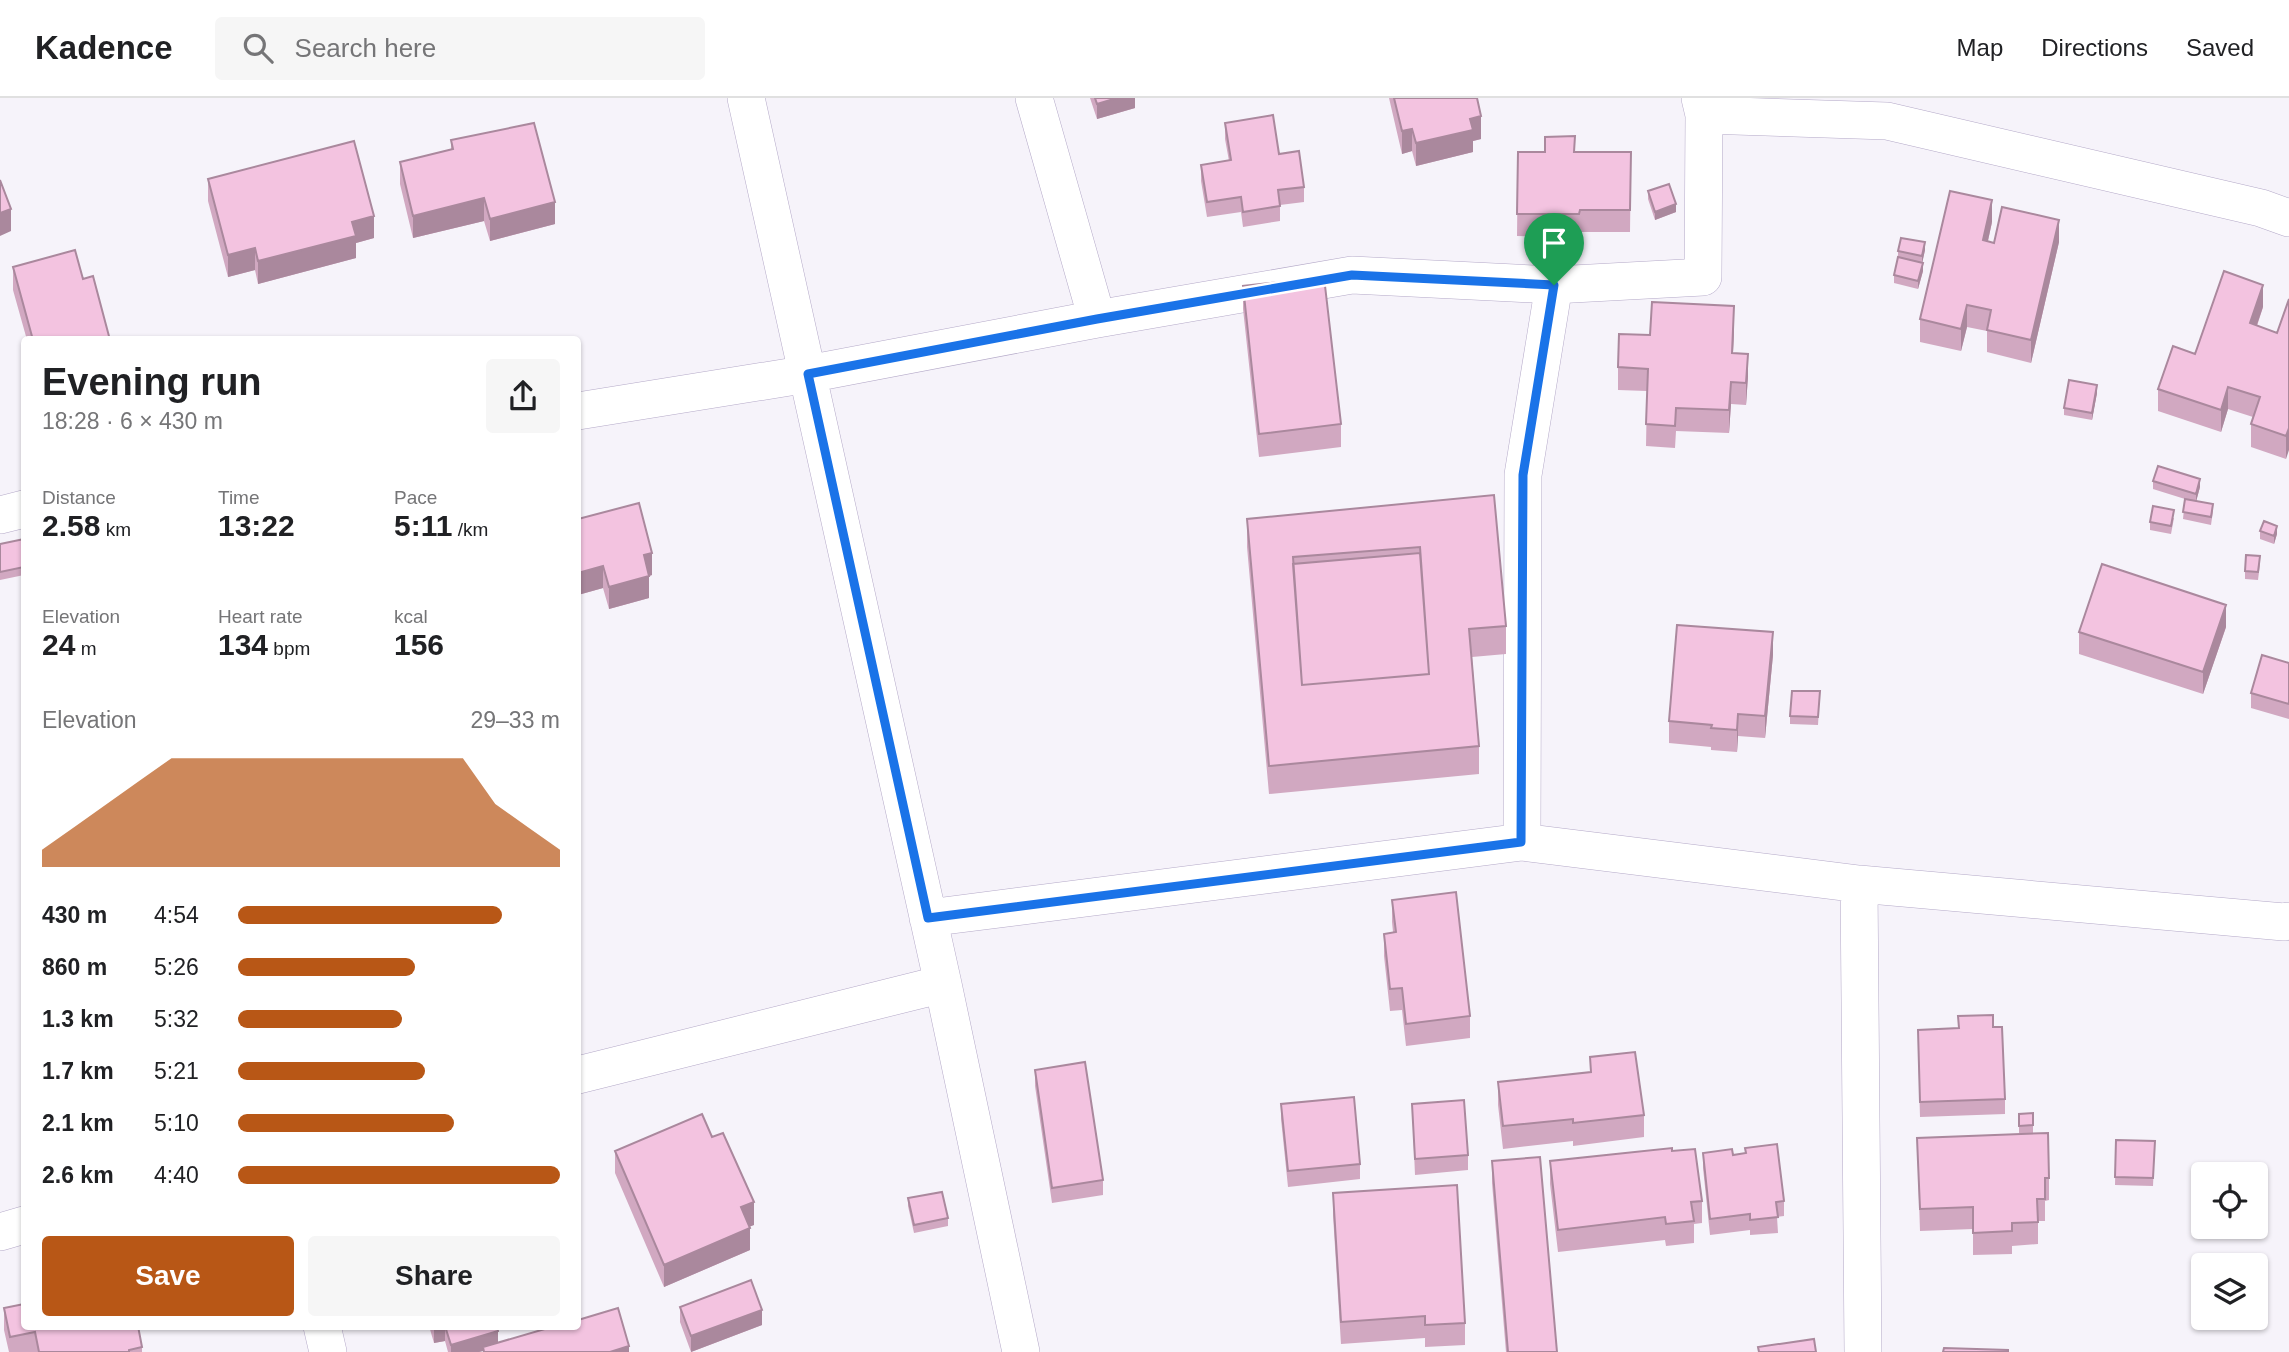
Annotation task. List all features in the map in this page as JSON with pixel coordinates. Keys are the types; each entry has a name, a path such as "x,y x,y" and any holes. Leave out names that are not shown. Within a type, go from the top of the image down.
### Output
{"street":[{"path":"746,98 943,984 1021,1352"},
{"path":"1034,98 1097,319"},
{"path":"581,411 808,374 1097,319 1352,275 1554,285 1703,277 1702,106 1887,121 2261,208 2289,218"},
{"path":"1521,842 1523,475 1554,285"},
{"path":"0,515 21,510"},
{"path":"928,918 1521,842 1859,884 2284,922 2289,920"},
{"path":"1859,884 1863,1352"},
{"path":"581,1073 943,984"},
{"path":"0,1232 21,1226"},
{"path":"322,1330 328,1352"}],"building":[{"path":"1095,98 1117,98 1097,104"},
{"path":"1394,98 1477,98 1481,116 1470,119 1473,130 1416,143 1412,129 1402,131"},
{"path":"1273,115 1279,154 1299,151 1304,187 1278,190 1280,206 1243,212 1241,197 1207,202 1201,165 1231,160 1225,123"},
{"path":"534,123 555,202 490,219 484,198 413,216 400,162 453,149 451,140"},
{"path":"1575,136 1574,152 1631,152 1630,210 1580,210 1579,214 1517,214 1518,152 1545,152 1545,137"},
{"path":"354,141 374,216 352,222 356,236 258,261 255,248 228,255 208,179"},
{"path":"0,180 11,209 0,213"},
{"path":"1669,184 1676,204 1655,212 1648,191"},
{"path":"1950,191 1992,200 1983,240 1994,243 2002,207 2059,220 2031,340 1987,330 1991,310 1967,305 1961,329 1920,319"},
{"path":"1901,238 1925,242 1922,256 1898,251"},
{"path":"75,250 83,279 93,276 109,336 32,336 13,267"},
{"path":"1898,257 1923,263 1918,281 1894,275"},
{"path":"2224,271 2263,285 2250,323 2277,333 2289,299 2289,428 2286,436 2251,424 2260,397 2228,387 2221,410 2158,389 2173,346 2195,354"},
{"path":"1324,277 1341,424 1259,434 1243,286"},
{"path":"1652,302 1734,306 1732,353 1748,354 1746,383 1731,382 1729,410 1676,408 1675,426 1646,424 1648,369 1618,367 1619,334 1650,335"},
{"path":"2069,380 2097,385 2092,413 2064,408"},
{"path":"2158,466 2200,479 2196,494 2153,481"},
{"path":"1494,495 1506,626 1469,629 1479,746 1269,766 1247,519","holes":["1420,547 1429,674 1302,685 1293,557"]},
{"path":"2185,499 2213,504 2211,517 2183,512"},
{"path":"639,503 652,553 644,555 649,576 609,587 603,566 581,572 581,518"},
{"path":"2153,506 2174,510 2171,526 2150,522"},
{"path":"2264,521 2277,526 2274,536 2260,531"},
{"path":"21,540 21,568 0,572 0,544"},
{"path":"1420,553 1429,674 1302,685 1293,564"},
{"path":"2246,555 2260,556 2258,572 2245,571"},
{"path":"2102,564 2226,605 2203,672 2079,632"},
{"path":"1677,625 1773,632 1765,716 1738,714 1737,730 1669,721"},
{"path":"2262,655 2289,663 2289,704 2251,693"},
{"path":"1792,691 1820,691 1818,717 1790,716"},
{"path":"1456,892 1470,1016 1406,1024 1402,988 1390,989 1384,934 1396,932 1392,900"},
{"path":"1993,1015 1993,1027 2002,1027 2005,1099 1920,1102 1918,1030 1959,1028 1958,1016"},
{"path":"1635,1052 1644,1115 1573,1123 1573,1119 1503,1126 1498,1082 1591,1072 1590,1057"},
{"path":"1085,1062 1103,1180 1052,1188 1035,1070"},
{"path":"1354,1097 1360,1164 1288,1171 1281,1104"},
{"path":"1464,1100 1468,1155 1415,1159 1412,1104"},
{"path":"2033,1113 2033,1125 2019,1126 2019,1114"},
{"path":"702,1114 712,1137 723,1133 754,1202 741,1207 750,1228 664,1265 615,1151"},
{"path":"2048,1133 2049,1178 2045,1178 2045,1199 2037,1199 2038,1222 2012,1223 2012,1231 1973,1233 1973,1207 1920,1209 1917,1138"},
{"path":"2116,1140 2155,1141 2153,1178 2115,1177"},
{"path":"1777,1144 1784,1201 1776,1202 1778,1217 1750,1220 1750,1214 1710,1219 1703,1153 1732,1149 1733,1155 1746,1153 1745,1148"},
{"path":"1672,1148 1672,1151 1695,1149 1702,1201 1691,1202 1694,1221 1666,1224 1665,1217 1558,1230 1550,1161"},
{"path":"1540,1157 1557,1352 1508,1352 1492,1161"},
{"path":"1457,1185 1465,1323 1425,1325 1425,1316 1341,1322 1333,1193"},
{"path":"942,1192 948,1218 914,1225 908,1198"},
{"path":"751,1280 762,1310 691,1336 680,1307"},
{"path":"21,1305 21,1330 139,1330 142,1347 129,1352 39,1352 35,1332 10,1337 4,1308"},
{"path":"618,1308 629,1346 610,1352 484,1352 483,1347 541,1330 581,1330 581,1319"},
{"path":"446,1330 498,1330 498,1331 451,1345"},
{"path":"1814,1339 1816,1352 1759,1352 1758,1347"},
{"path":"1944,1348 2008,1350 2008,1352 1943,1352"}],"route":[{"path":"1352,275 1554,285 1523,475 1521,842 928,918 808,374 1097,319 1352,275"}]}
